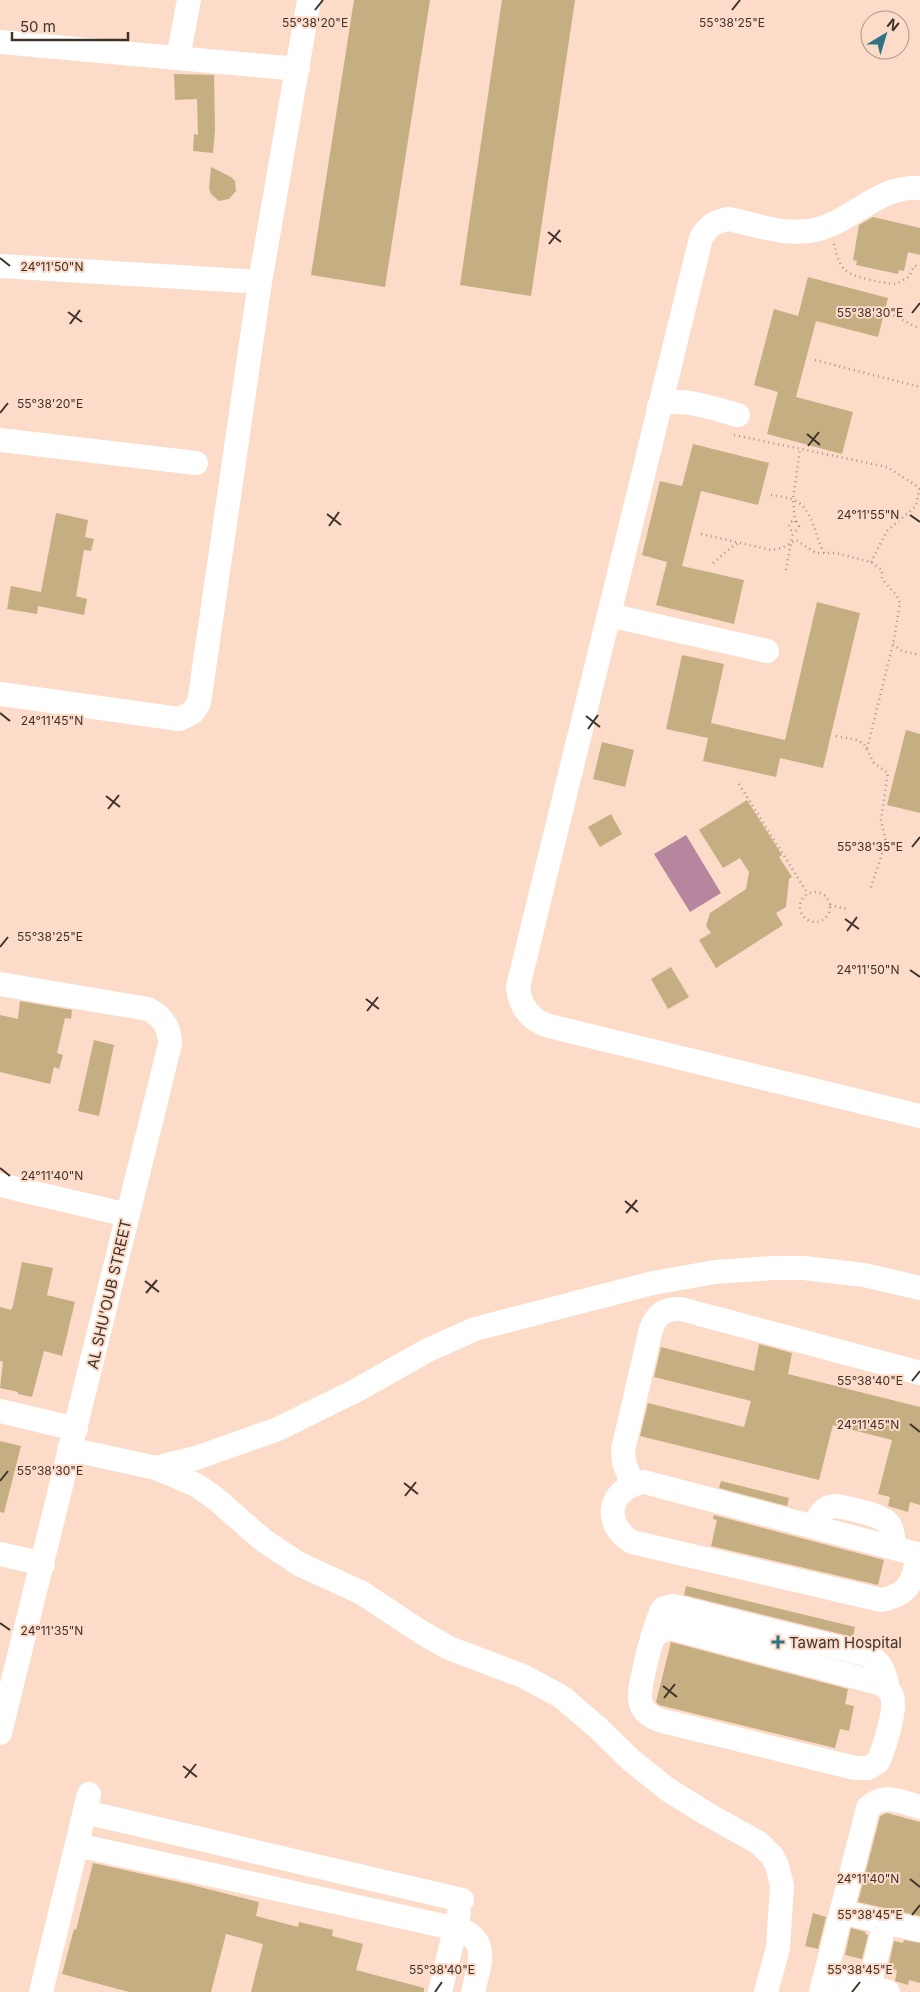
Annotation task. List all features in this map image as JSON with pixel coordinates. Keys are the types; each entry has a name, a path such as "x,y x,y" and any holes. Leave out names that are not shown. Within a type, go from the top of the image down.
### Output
{"street":[{"path":"178,58 189,0"},
{"path":"0,694 172,718 186,717 199,703 260,282 309,0"},
{"path":"0,42 298,69"},
{"path":"920,188 902,188 891,191 830,225 802,232 784,231 728,219 720,220 705,230 699,245 519,978 518,996 532,1018 549,1026 920,1116"},
{"path":"0,266 260,282"},
{"path":"660,406 667,402 688,403 738,415"},
{"path":"0,440 196,463"},
{"path":"609,615 768,651"},
{"name":"AL SHU'OUB STREET","path":"0,984 148,1009 156,1013 168,1028 170,1044 43,1564 5,1687 0,1733"},
{"path":"0,1184 128,1215"},
{"path":"156,1468 204,1455 278,1429 359,1390 426,1351 475,1329 653,1283 715,1272 788,1268 864,1276 920,1288"},
{"path":"632,1484 624,1462 625,1438 651,1329 658,1316 671,1308 682,1309 920,1373"},
{"path":"0,1411 156,1468 196,1486 215,1498 263,1540 299,1564 362,1593 449,1648 523,1676 562,1698 598,1728 631,1760 667,1789 759,1843 772,1856 777,1865 782,1886 780,1935 766,1992"},
{"path":"644,1482 919,1554 915,1574 910,1584 897,1596 881,1600 632,1542 616,1528 613,1518 613,1507 616,1498 623,1489 632,1484 644,1482"},
{"path":"0,1554 43,1564"},
{"path":"670,1628 873,1680 888,1689 892,1695 892,1712 878,1762 868,1768 855,1768 663,1721 648,1715 640,1701 639,1693 652,1638 657,1633 670,1628"},
{"path":"868,1768 867,1786 872,1803"},
{"path":"885,1922 879,1990 823,1984 866,1812 872,1803 887,1798 920,1807"},
{"path":"41,1992 87,1803 464,1892 440,1992"},
{"path":"77,1845 455,1929 470,1934 479,1945 481,1960 473,1992"},
{"path":"841,1912 920,1930"}],"path":[{"path":"830,225 837,258 845,270 851,274 896,284 909,277 914,266 920,266"},
{"path":"889,313 920,329"},
{"path":"815,360 920,387"},
{"path":"738,415 734,436 887,467 920,487 916,506 887,531 871,562"},
{"path":"793,532 798,528 793,499 800,450"},
{"path":"771,495 793,499 800,503 810,516 819,545 825,554"},
{"path":"916,506 920,509"},
{"path":"786,570 793,532 790,530 789,525 796,522"},
{"path":"701,534 771,550 782,548 792,541 801,542 816,553 836,554 871,562 882,570 882,579 897,596 900,604 893,644 867,749"},
{"path":"713,563 732,547 741,543"},
{"path":"893,644 902,651 920,655"},
{"path":"836,736 857,740 864,744 874,763 888,773 881,820 886,842 870,890"},
{"path":"739,784 808,894"},
{"path":"815,892 827,898 830,905 829,912 825,918 818,922 811,922 801,912 800,905 802,898 815,892"},
{"path":"830,905 846,909"}],"shaded area":[{"path":"686,835 721,893 690,912 654,854"}],"building":[{"path":"354,0 430,0 385,287 311,275"},
{"path":"502,0 575,0 531,296 460,285"},
{"path":"174,74 214,75 215,130 213,153 193,151 194,134 198,135 197,99 175,100"},
{"path":"211,167 235,181 236,191 229,199 219,201 211,194 209,189"},
{"path":"873,217 920,228 920,255 908,252 904,271 899,270 898,274 856,265 857,261 853,260 859,225"},
{"path":"808,277 888,298 878,337 816,321 796,397 853,412 842,454 767,434 778,392 754,385 774,309 798,316"},
{"path":"693,444 769,463 758,505 701,491 682,566 744,580 734,624 656,605 667,562 642,555 660,481 682,486"},
{"path":"56,513 88,520 85,537 94,539 91,551 84,550 76,596 87,599 84,615 38,606 37,614 7,609 11,586 41,592"},
{"path":"817,602 860,613 823,768 780,758 776,777 703,761 708,738 666,729 682,655 724,664 711,723 785,740"},
{"path":"906,730 920,734 920,813 887,805"},
{"path":"602,742 634,750 625,787 593,779"},
{"path":"747,800 782,855 779,857 792,877 789,879 786,907 776,913 783,925 716,968 699,940 711,933 706,926 710,913 746,889 749,872 740,858 723,868 699,830"},
{"path":"611,814 622,834 600,847 588,827"},
{"path":"671,967 689,997 668,1009 651,979"},
{"path":"20,1001 72,1010 71,1019 65,1018 57,1053 63,1055 59,1069 54,1067 50,1084 0,1072 0,1015 18,1019"},
{"path":"94,1040 114,1045 99,1116 78,1111"},
{"path":"22,1262 53,1268 47,1295 75,1302 62,1356 44,1351 32,1397 0,1388 3,1362 0,1361 0,1307 11,1310 13,1306"},
{"path":"759,1344 792,1353 788,1374 920,1407 920,1505 910,1502 908,1512 888,1506 890,1497 878,1494 892,1440 833,1425 819,1480 640,1436 648,1403 744,1427 751,1401 654,1377 661,1347 754,1371"},
{"path":"0,1441 21,1446 4,1513 0,1512"},
{"path":"721,1481 789,1498 787,1506 719,1488"},
{"path":"714,1515 884,1560 878,1585 711,1546 717,1520 713,1519"},
{"path":"686,1586 855,1627 853,1637 684,1595"},
{"path":"671,1642 848,1689 845,1704 854,1706 849,1731 840,1729 835,1748 659,1705 656,1702"},
{"path":"887,1813 920,1822 920,1916 858,1902 880,1816"},
{"path":"93,1863 259,1902 256,1916 298,1927 299,1922 333,1930 332,1936 363,1944 356,1970 424,1988 424,1992 251,1992 263,1944 226,1934 211,1992 129,1992 62,1974 74,1929 76,1930"},
{"path":"813,1913 826,1917 818,1949 805,1946"},
{"path":"851,1928 866,1932 865,1934 868,1935 862,1959 845,1955"},
{"path":"904,1940 920,1943 920,1983 909,1980 908,1985 895,1981 897,1970 888,1968 894,1941 903,1943"}],"place":[{"name":"Tawam Hospital","path":"778,1642"}]}
